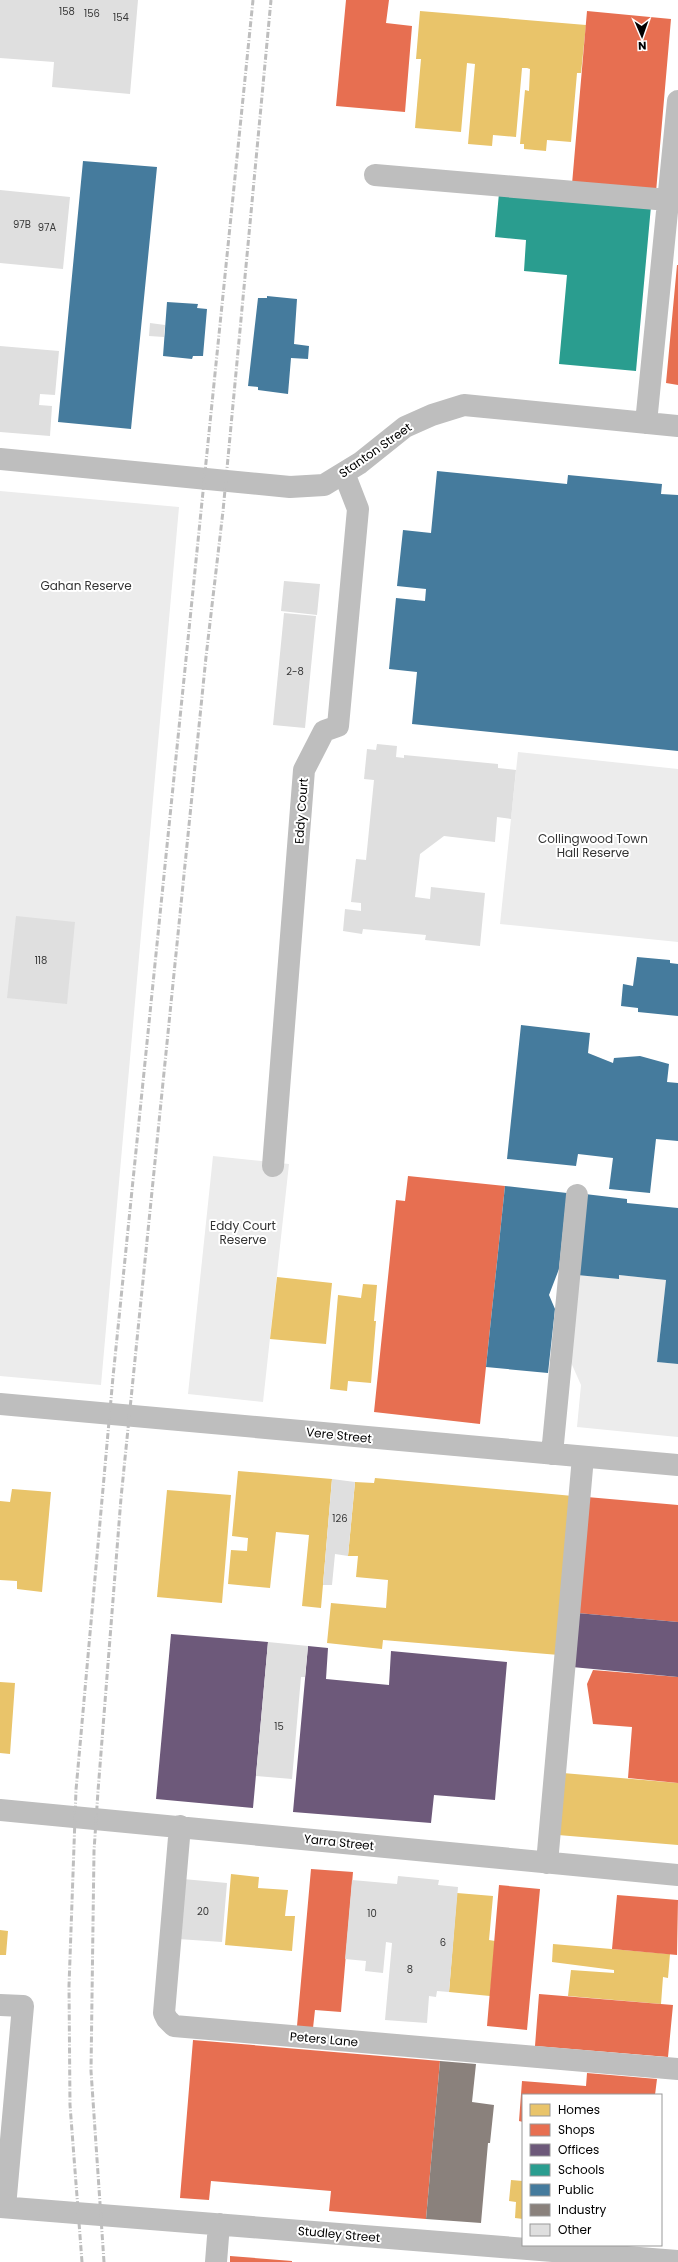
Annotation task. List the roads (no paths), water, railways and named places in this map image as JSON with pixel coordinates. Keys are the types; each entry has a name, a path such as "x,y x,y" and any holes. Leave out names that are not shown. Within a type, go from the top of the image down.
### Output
{"street":[{"path":"646,423 678,101"},
{"path":"375,175 668,200"},
{"name":"Stanton Street","path":"0,459 290,487 324,486 360,463 405,427 432,415 464,405 678,426"},
{"name":"Eddy Court","path":"273,1166 304,770 324,731 338,726 358,509 344,473"},
{"path":"552,1454 577,1195"},
{"name":"Vere Street","path":"0,1404 678,1465"},
{"path":"547,1863 583,1457"},
{"name":"Yarra Street","path":"0,1810 180,1826 678,1875"},
{"name":"Peters Lane","path":"180,1826 164,2013 167,2019 174,2026 678,2068"},
{"path":"0,2005 23,2006 2,2207"},
{"name":"Studley Street","path":"2,2207 678,2261"},
{"path":"216,2262 219,2224"}],"railway":[{"path":"82,2262 70,2105 69,1986 76,1790 113,1377 253,0"},
{"path":"104,2262 91,2071 94,1851 98,1791 121,1498 206,657 223,511 271,0"}],"park label":[{"name":"Gahan Reserve","path":"86,585"},
{"name":"Collingwood Town Hall Reserve","path":"593,845"},
{"name":"Eddy Court Reserve","path":"243,1232"}]}
